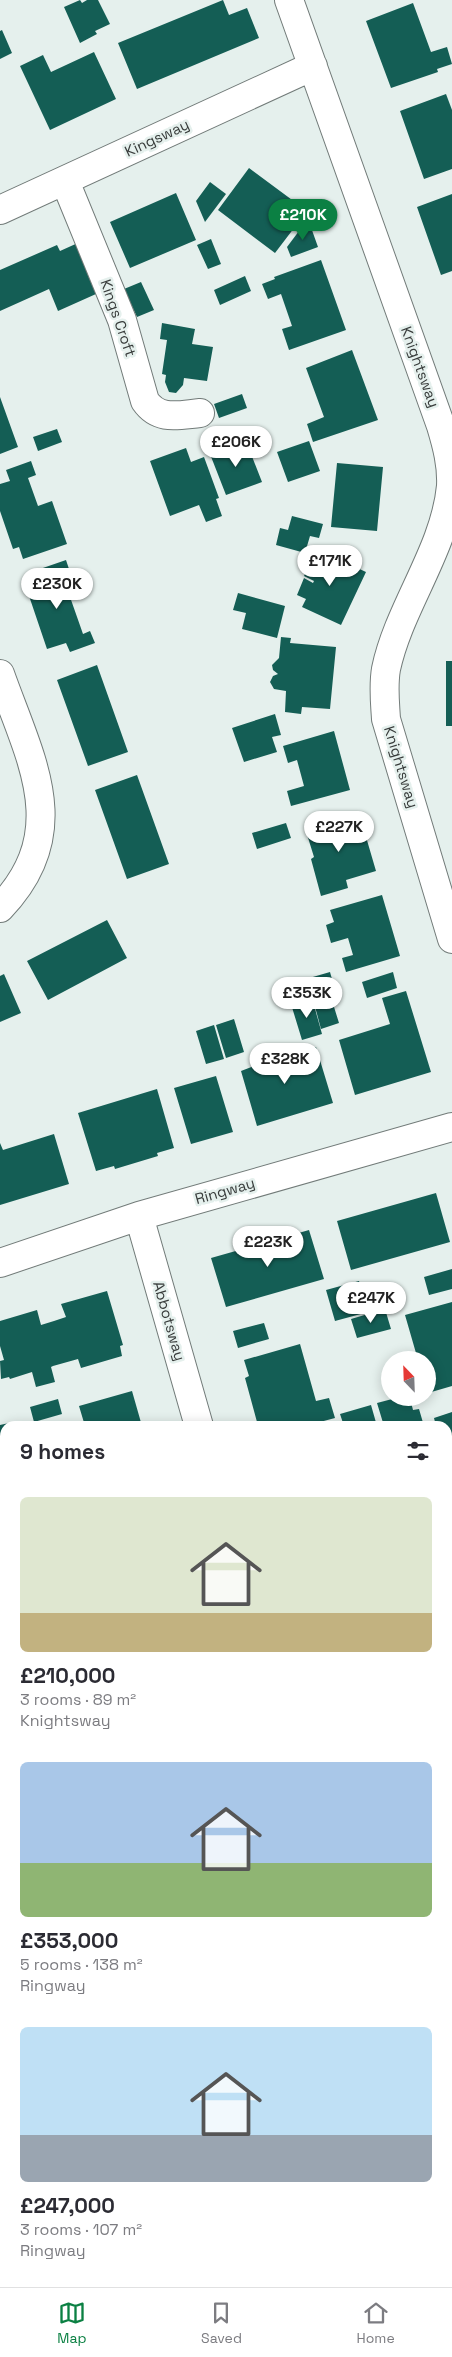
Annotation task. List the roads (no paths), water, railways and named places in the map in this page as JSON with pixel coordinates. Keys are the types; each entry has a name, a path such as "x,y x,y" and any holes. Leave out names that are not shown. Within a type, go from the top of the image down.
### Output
{"street":[{"name":"Knightsway","path":"289,0 441,426 449,455 451,484 446,514 392,648 386,671 384,695 386,719 452,939"},
{"name":"Kingsway","path":"0,210 313,66"},
{"name":"Kings Croft","path":"65,181 122,320 145,401 150,408 166,416 200,414"},
{"path":"0,674 38,782 42,810 39,839 30,867 16,892 0,908"},
{"name":"Ringway","path":"0,1262 139,1216 452,1127"},
{"name":"Abbotsway","path":"139,1216 198,1421"}]}
